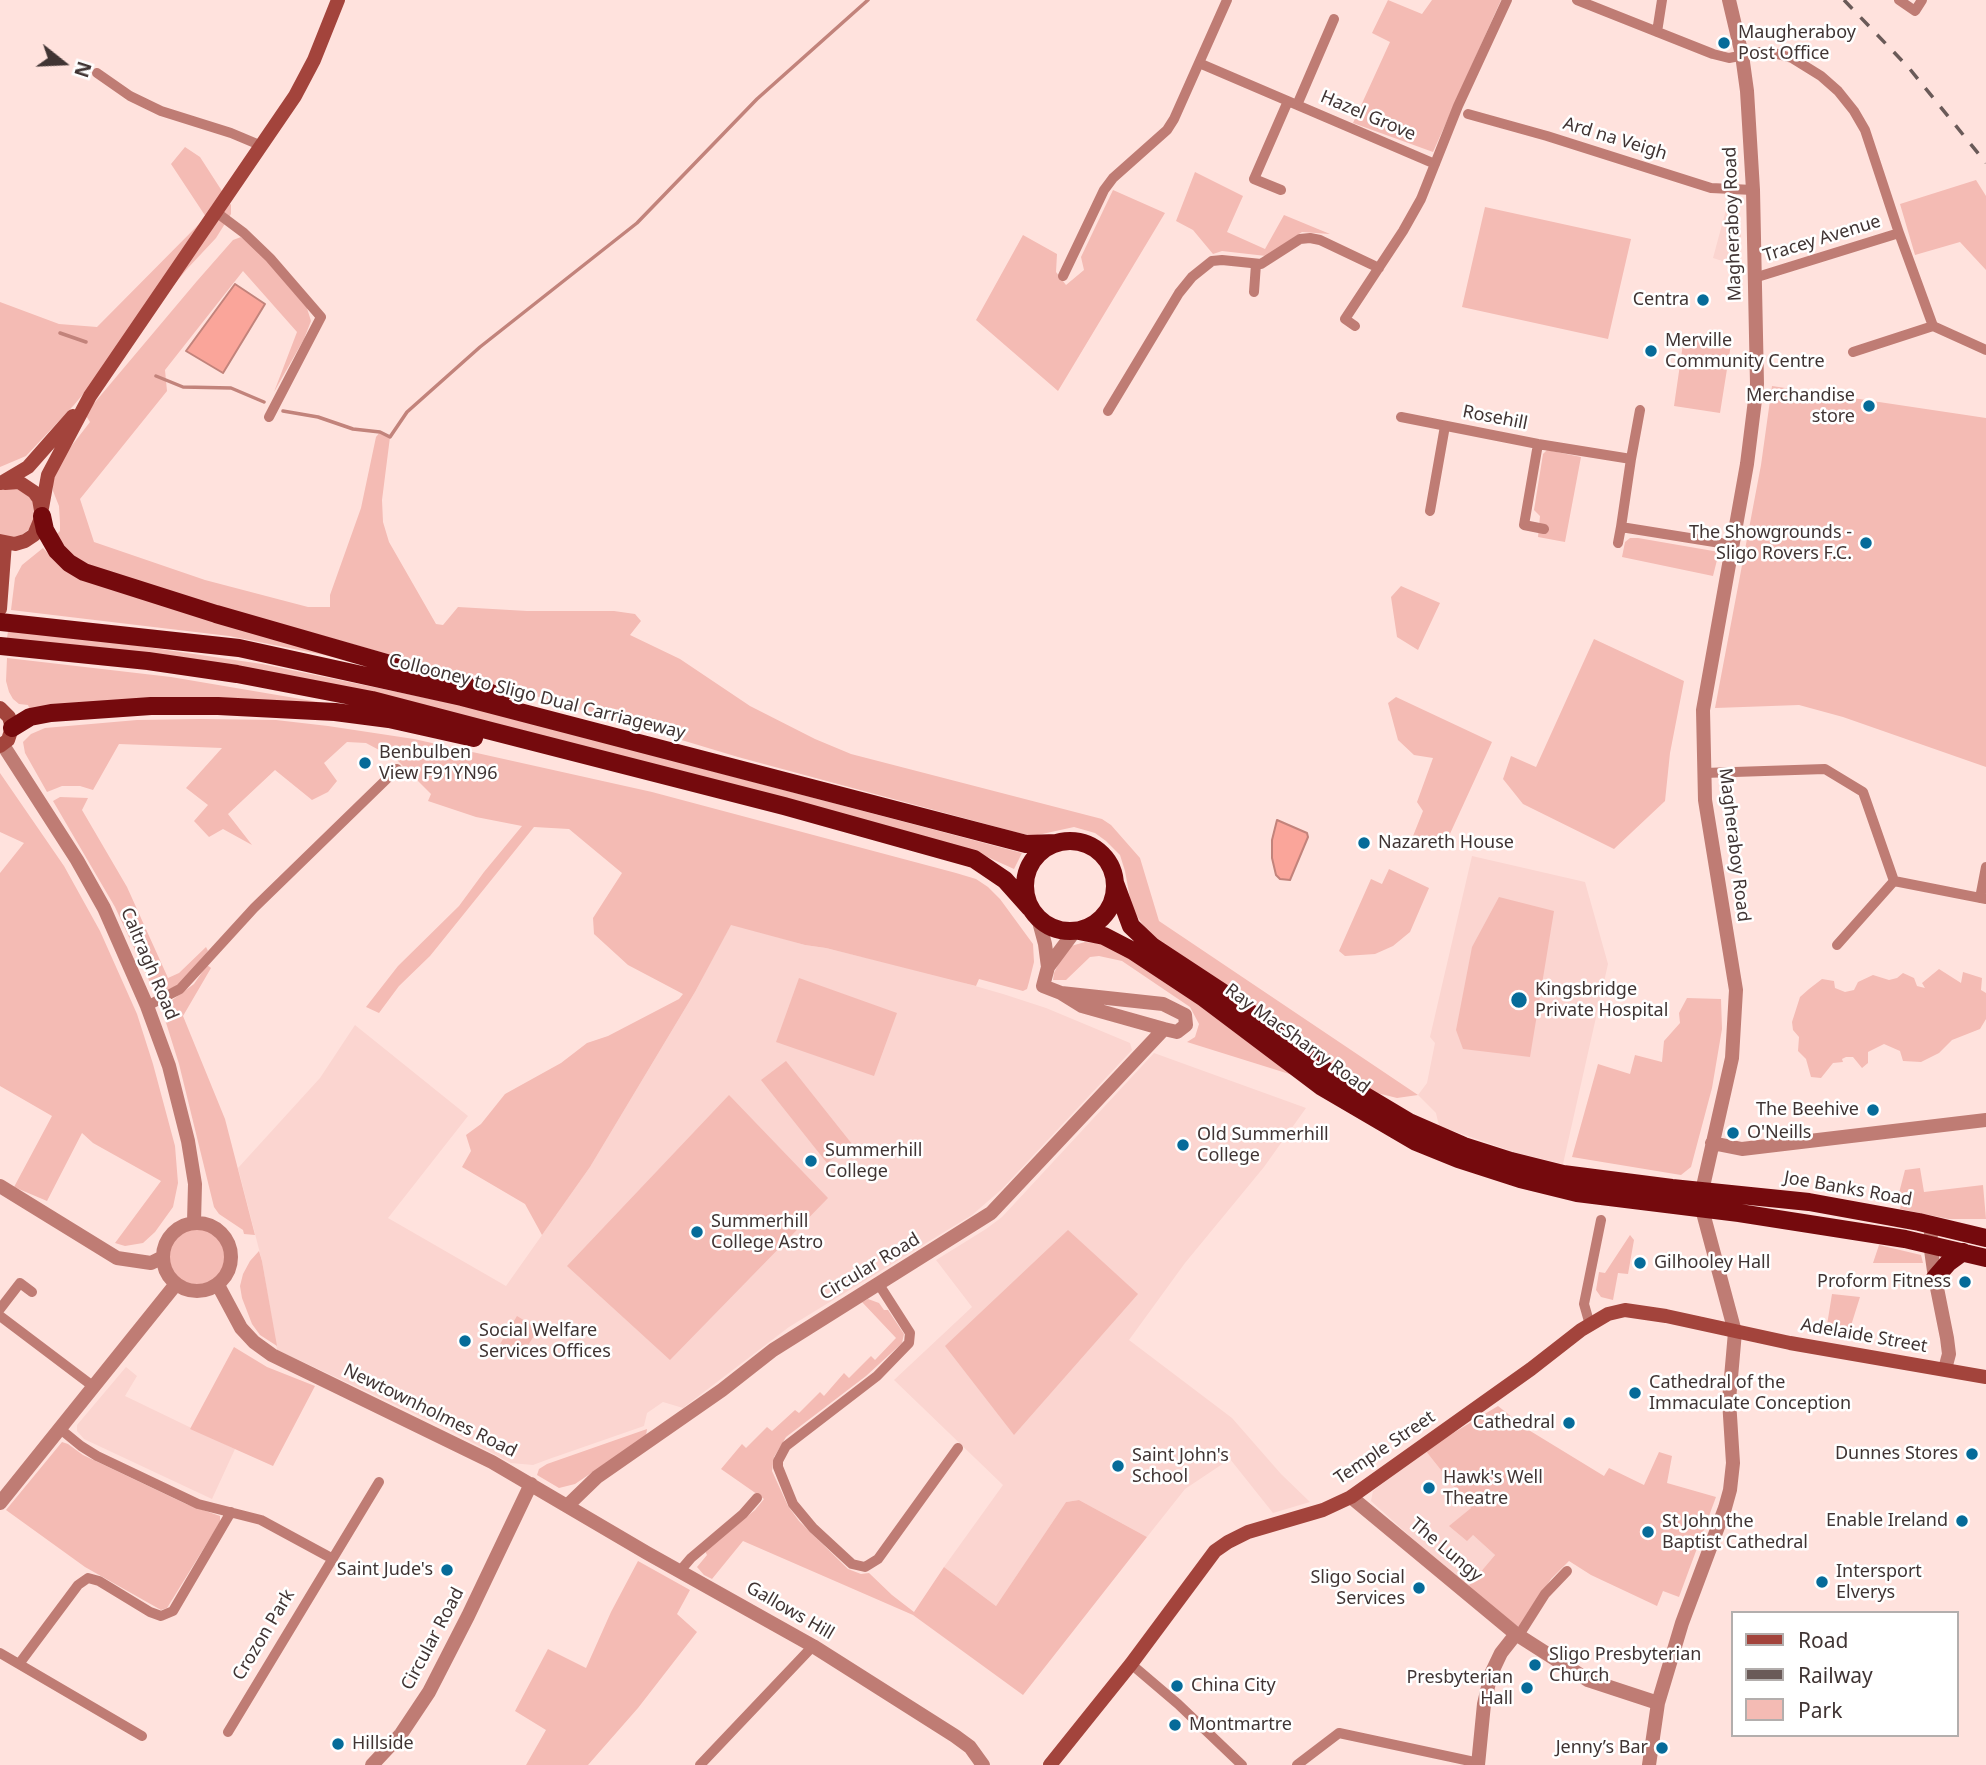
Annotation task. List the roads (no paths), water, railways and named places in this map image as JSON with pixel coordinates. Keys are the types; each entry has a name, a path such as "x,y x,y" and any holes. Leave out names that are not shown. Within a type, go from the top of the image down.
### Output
{"highway":[{"path":"42,512 45,530 52,544 69,563 84,572 216,614 605,727 683,756"},
{"name":"Collooney to Sligo Dual Carriageway","path":"0,622 239,648 462,697 1026,844 1057,843"},
{"path":"0,646 161,663 237,674 345,695 693,783 974,859 1005,880 1034,913 1048,926 1061,931 1076,931 1091,926 1102,919 1109,908 1115,883 1105,858 1083,843 1070,841 1045,849 1028,869 1025,882 1025,895 1034,913"},
{"path":"12,728 30,717 51,713 150,706 309,710 389,719 610,770 693,783"},
{"name":"Ray MacSharry Road","path":"1115,883 1131,926 1152,946 1228,996 1337,1079 1409,1122 1464,1146 1511,1161 1563,1174 1702,1200"},
{"name":"Ray MacSharry Road","path":"1076,931 1104,936 1133,951 1204,998 1322,1087 1416,1142 1520,1179 1577,1193 1702,1200"},
{"name":"Joe Banks Road","path":"1702,1200 1809,1202 1931,1234 1986,1238"},
{"name":"Joe Banks Road","path":"1931,1234 1964,1252 1986,1258"},
{"path":"1935,1278 1948,1263 1964,1252"}],"main road":[{"path":"0,609 3,542 15,544 34,535 42,512 48,475 90,397 216,212 229,204 251,175 261,146 310,69 338,0"},
{"path":"0,484 27,467 90,397"},
{"path":"0,484 10,482 27,486 39,499 42,512"},
{"path":"0,708 9,717 12,728 11,735 1,746"},
{"name":"Temple Street","path":"1050,1765 1216,1551 1228,1542 1248,1532 1324,1510 1351,1497 1608,1314 1625,1310 1666,1316 1735,1332"},
{"name":"Adelaide Street","path":"1735,1332 1986,1377"}],"street":[{"path":"1063,276 1104,190 1132,160 1167,130 1227,0"},
{"path":"1355,326 1345,319 1421,199 1458,106 1507,0"},
{"name":"Tracey Avenue","path":"1577,0 1713,54 1729,58 1760,52 1792,58 1838,90 1865,130 1933,326"},
{"path":"1657,32 1662,0"},
{"name":"Magheraboy Road","path":"1702,1200 1732,1058 1736,990 1705,800 1703,710 1756,401 1753,190 1747,92 1742,55 1729,0"},
{"path":"1899,0 1915,11 1922,0"},
{"path":"1281,190 1254,179 1334,19"},
{"name":"Hazel Grove","path":"1199,63 1436,164"},
{"path":"97,73 116,88 161,111 231,133 261,146"},
{"name":"Ard na Veigh","path":"1468,114 1711,188 1753,190"},
{"path":"216,212 270,258 321,317 269,417"},
{"name":"Tracey Avenue","path":"1754,278 1899,233"},
{"path":"1108,411 1172,304 1192,277 1212,261 1256,264 1270,261 1294,243 1310,238 1337,247 1379,268"},
{"path":"1254,292 1256,264"},
{"path":"1853,352 1933,326 1986,350"},
{"path":"1618,543 1640,410"},
{"name":"Rosehill","path":"1401,417 1631,459"},
{"name":"Rosehill","path":"1430,511 1445,426"},
{"name":"Rosehill","path":"1538,444 1524,525 1544,529"},
{"path":"1621,527 1733,545"},
{"name":"Caltragh Road","path":"1,746 77,860 104,908 148,1006 169,1066 188,1141 195,1184 194,1222"},
{"path":"148,1006 180,989 254,908 397,769"},
{"path":"1704,773 1825,769 1863,792 1894,881"},
{"path":"1894,881 1983,898 1986,867"},
{"path":"1837,945 1894,881"},
{"path":"1034,913 1045,944 1048,967 1043,986 1082,1006 1164,1029"},
{"path":"1048,967 1076,931"},
{"name":"Circular Road","path":"568,1505 597,1477 691,1412 773,1350 991,1213 1164,1029 1172,1032 1181,1030 1186,1025 1185,1015 1163,1004 1061,993"},
{"path":"1711,1148 1742,1149 1986,1121"},
{"path":"0,1186 117,1258 151,1263 163,1257"},
{"path":"1649,1765 1658,1703 1682,1623 1730,1490 1733,1463 1729,1401 1735,1332 1702,1200"},
{"path":"1590,1325 1584,1304 1601,1220"},
{"path":"194,1222 215,1227 230,1244 232,1255 226,1277 218,1285 197,1292 176,1284 166,1272 163,1257 169,1238 184,1225 194,1222"},
{"path":"1931,1234 1935,1278 1949,1354 1945,1369"},
{"path":"0,1309 20,1283 32,1292"},
{"path":"878,1283 910,1332 909,1343 877,1376 786,1446 778,1461 778,1467 793,1504 813,1528 852,1564 864,1567 878,1559 958,1448"},
{"path":"0,1503 176,1284"},
{"name":"Newtownholmes Road","path":"218,1285 241,1328 272,1355 492,1462 568,1505"},
{"path":"0,1316 94,1387"},
{"path":"59,1428 97,1456 198,1504 261,1520 332,1559"},
{"name":"Crozon Park","path":"228,1732 379,1482"},
{"name":"Circular Road","path":"372,1765 401,1734 429,1692 531,1484"},
{"name":"The Lungy","path":"1351,1497 1517,1635 1588,1680 1658,1703"},
{"path":"680,1572 691,1558 743,1514 757,1498"},
{"name":"Gallows Hill","path":"568,1505 680,1572 813,1646 955,1736 970,1747 983,1765"},
{"path":"19,1664 78,1585 88,1578 99,1581 150,1612 161,1616 173,1611 231,1512"},
{"path":"1297,1765 1339,1733 1482,1765 1484,1704 1491,1674 1501,1653 1545,1594 1567,1571"},
{"path":"700,1765 813,1646"},
{"path":"0,1653 142,1736"},
{"path":"1131,1664 1242,1765"}],"waterway":[{"path":"283,411 318,417 353,429 380,432 390,437 407,412 480,347 637,223 757,99 868,0"},
{"path":"60,333 86,342"},
{"path":"156,376 183,387 231,388 264,402"}],"railway":[{"path":"1844,0 1909,68 1986,163"}],"place":[{"name":"Maugheraboy Post Office","path":"1724,43"},
{"name":"Centra","path":"1703,300"},
{"name":"Merville Community Centre","path":"1651,351"},
{"name":"Merchandise store","path":"1869,406"},
{"name":"The Showgrounds - Sligo Rovers F.C.","path":"1866,543"},
{"name":"Benbulben View F91YN96","path":"365,763"},
{"name":"Nazareth House","path":"1364,843"},
{"name":"Kingsbridge Private Hospital","path":"1519,1000"},
{"name":"The Beehive","path":"1873,1110"},
{"name":"O'Neills","path":"1733,1133"},
{"name":"Old Summerhill College","path":"1183,1145"},
{"name":"Summerhill College","path":"811,1161"},
{"name":"Summerhill College Astro","path":"697,1232"},
{"name":"Gilhooley Hall","path":"1640,1263"},
{"name":"Proform Fitness","path":"1965,1282"},
{"name":"Social Welfare Services Offices","path":"465,1341"},
{"name":"Cathedral of the Immaculate Conception","path":"1635,1393"},
{"name":"Cathedral","path":"1569,1423"},
{"name":"Dunnes Stores","path":"1972,1454"},
{"name":"Saint John's School","path":"1118,1466"},
{"name":"Hawk's Well Theatre","path":"1429,1488"},
{"name":"Enable Ireland","path":"1962,1521"},
{"name":"St John the Baptist Cathedral","path":"1648,1532"},
{"name":"Saint Jude's","path":"447,1570"},
{"name":"Intersport Elverys","path":"1822,1582"},
{"name":"Sligo Social Services","path":"1419,1588"},
{"name":"Sligo Presbyterian Church","path":"1535,1665"},
{"name":"China City","path":"1177,1686"},
{"name":"Presbyterian Hall","path":"1527,1688"},
{"name":"Montmartre","path":"1175,1725"},
{"name":"Hillside","path":"338,1744"},
{"name":"Jenny’s Bar","path":"1662,1748"}]}
